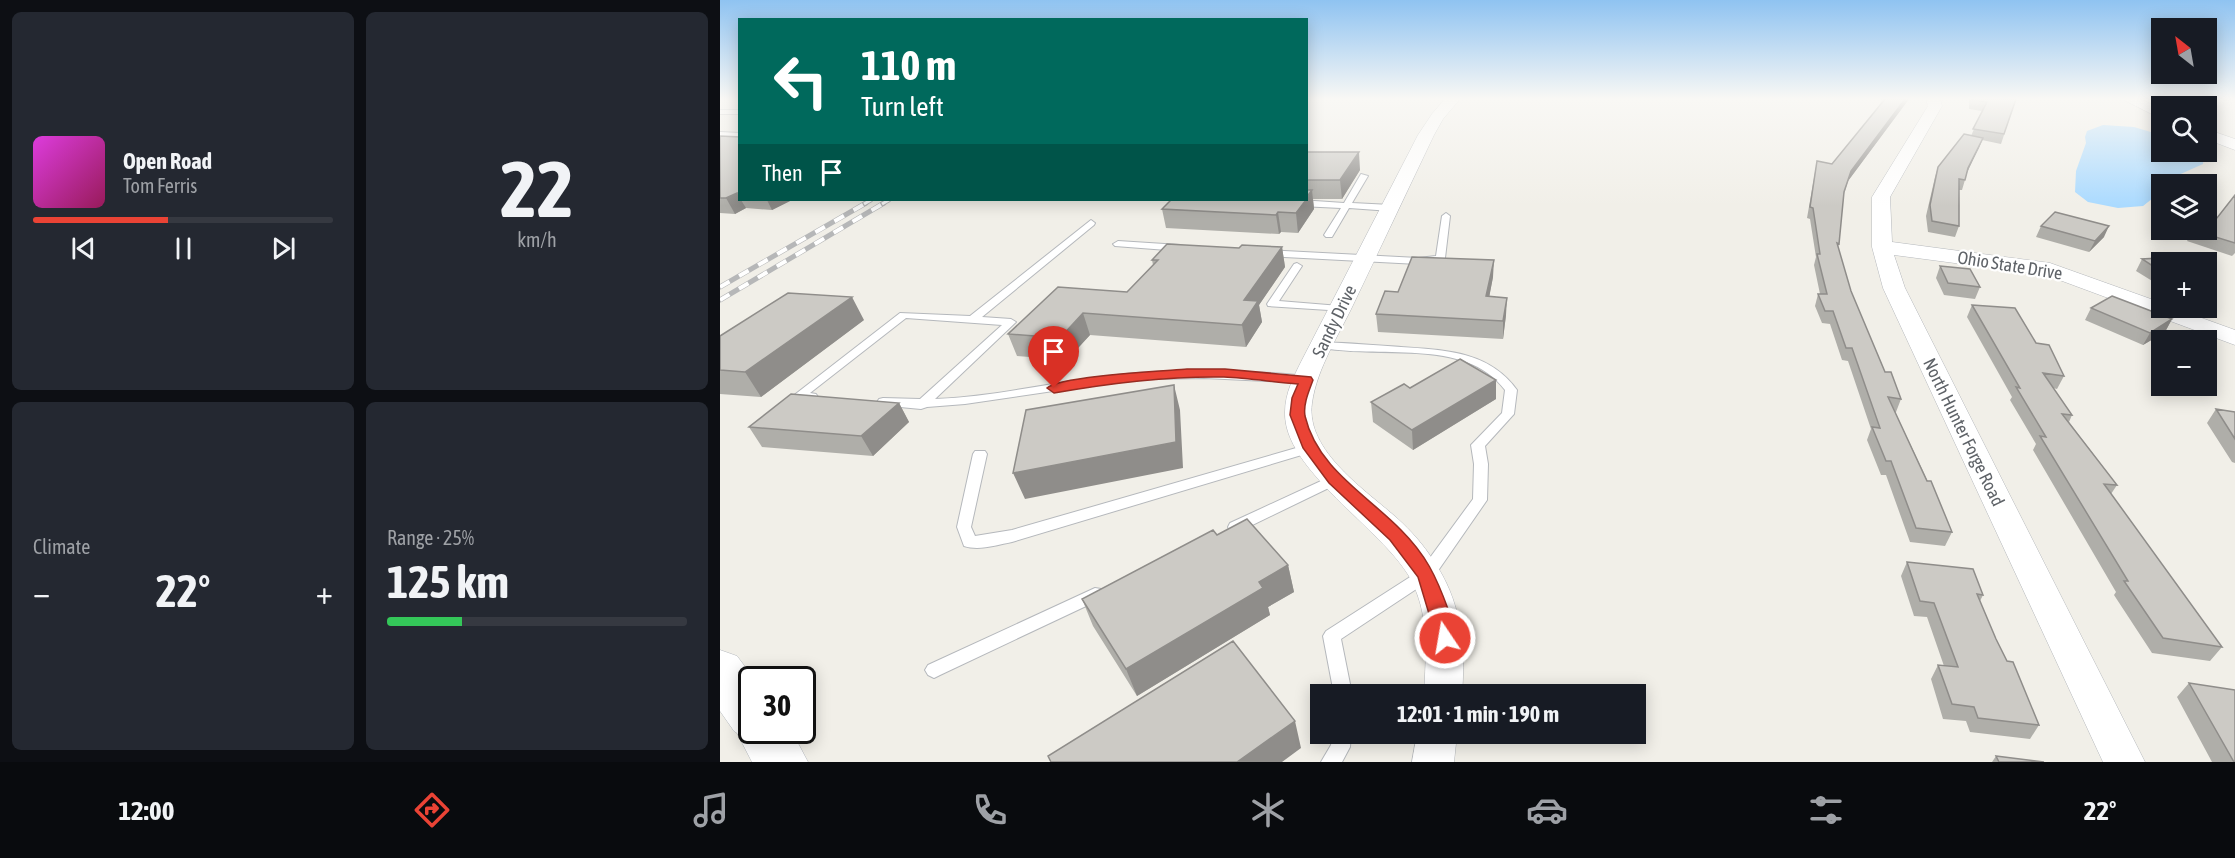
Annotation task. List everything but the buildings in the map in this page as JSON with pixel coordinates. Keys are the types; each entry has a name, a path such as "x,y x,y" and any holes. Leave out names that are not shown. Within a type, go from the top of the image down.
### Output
{"main road":[{"path":"720,671 738,696"},
{"path":"770,744 781,762"}],"street":[{"name":"Sandy Drive","path":"1427,135 1322,345 1299,398 1298,415 1310,448 1334,480 1396,536 1426,574 1443,623 1447,653 1444,684"},
{"name":"North Hunter Forge Road","path":"1918,135 1881,197 1882,247 1894,288 2124,762"},
{"path":"2217,138 2235,145"},
{"name":"Ohio State Drive","path":"1882,247 2050,268 2225,334"},
{"path":"2225,334 2235,316"},
{"path":"1433,762 1436,744"}],"lane":[{"path":"1329,235 1364,176"},
{"path":"1292,202 1391,208"},
{"path":"1250,252 1418,261 1440,258 1446,216"},
{"path":"973,319 1091,223"},
{"path":"1118,244 1195,249"},
{"path":"1297,266 1272,304 1340,309"},
{"path":"822,397 799,396 903,315 1011,322 921,405"},
{"path":"1322,345 1453,354 1473,360 1501,375 1511,390 1508,414 1478,445 1481,464 1480,500 1426,574 1332,636 1341,684"},
{"path":"866,401 921,405 970,401 1144,376 1225,373 1306,380"},
{"path":"980,454 964,527 969,542 1012,536 1310,448"},
{"path":"1222,533 1334,480"},
{"path":"934,670 1107,588"},
{"path":"1331,762 1340,744"}],"water":[{"path":"2086,135 2151,135 2151,162 2203,162 2203,164 2181,174 2151,174 2151,200 2143,206 2118,208 2088,202 2075,192 2076,171 2086,143"}],"railway":[{"path":"864,204 869,201"},
{"path":"882,204 887,201"},
{"path":"720,287 866,203"},
{"path":"720,300 884,203"}],"route":[{"path":"1054,388 1099,381 1187,373 1225,373 1306,380 1299,398 1298,415 1310,448 1334,480 1396,536 1426,574 1436,597 1445,638"}]}
